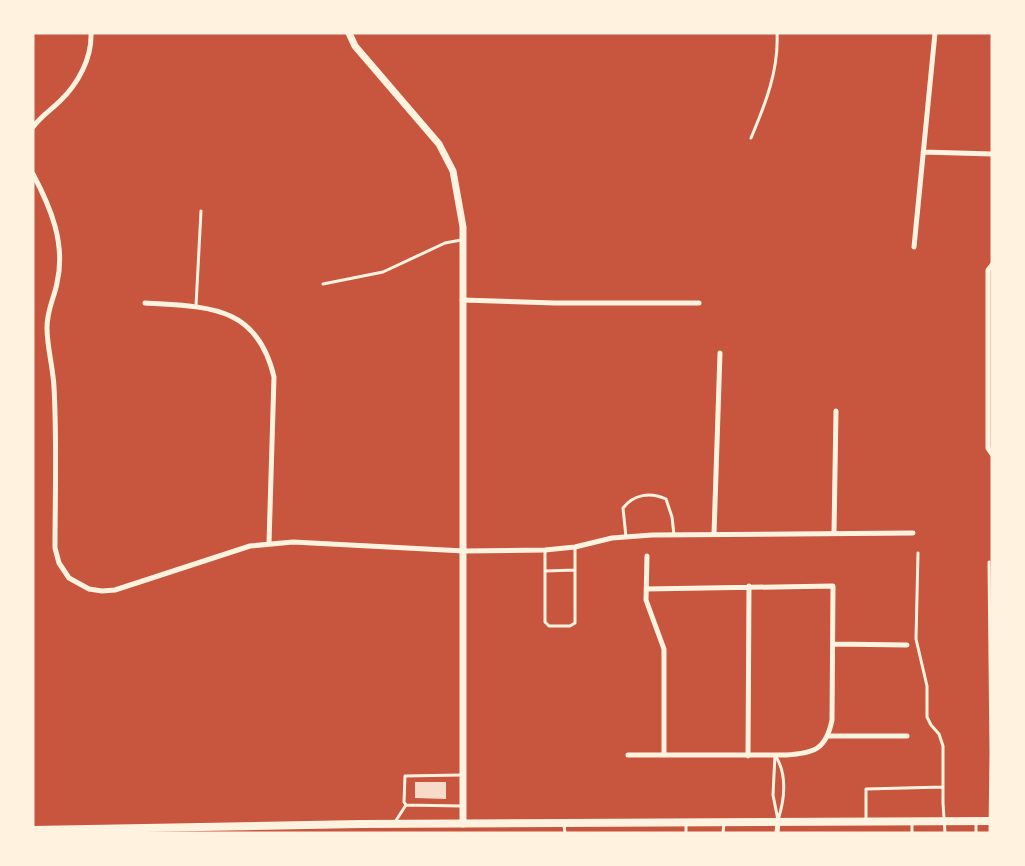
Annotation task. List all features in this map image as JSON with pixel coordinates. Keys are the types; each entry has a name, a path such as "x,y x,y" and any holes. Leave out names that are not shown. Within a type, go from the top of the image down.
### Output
{"main road":[{"path":"33,830 361,829 394,824 564,828 686,822 991,821"}],"street":[{"path":"33,127 40,116 66,94 85,67 91,44 91,33"},
{"path":"349,33 355,46 439,144 457,184 463,239 463,824"},
{"path":"914,247 935,33"},
{"path":"923,152 992,154"},
{"path":"33,174 47,200 57,227 60,258 57,284 50,303 47,327 54,387 56,548 59,563 69,578 89,589 115,591 250,546 269,543 293,542 464,551 545,550 626,537 913,533"},
{"path":"992,265 988,270 990,322 988,448 992,454"},
{"path":"462,300 555,303 699,303"},
{"path":"145,303 206,307 226,313 250,328 269,356 274,376 269,543"},
{"path":"714,534 720,353"},
{"path":"834,533 836,411"},
{"path":"647,556 646,600 663,649 663,755"},
{"path":"748,756 749,586"},
{"path":"628,755 748,756 808,753 822,745 829,736 832,720 833,586 646,588"},
{"path":"833,644 907,645"},
{"path":"829,736 907,736"},
{"path":"777,833 778,821"}],"lane":[{"path":"751,138 772,79 777,33"},
{"path":"195,306 201,211"},
{"path":"323,284 383,272 445,243 463,239"},
{"path":"626,537 623,507 635,497 643,495 666,499 675,535"},
{"path":"545,550 545,622 549,626 570,626 575,623 575,547"},
{"path":"918,554 916,639 927,686 927,717 939,734 943,746 945,833"},
{"path":"989,562 990,833"},
{"path":"545,571 575,570"},
{"path":"775,755 783,767 785,798 778,821"},
{"path":"775,755 773,795 778,821"},
{"path":"406,805 404,802 405,776 463,775"},
{"path":"866,821 866,789 943,787"},
{"path":"406,805 463,806"},
{"path":"394,824 406,805"},
{"path":"912,821 912,833"},
{"path":"976,821 976,833"},
{"path":"686,822 686,833"},
{"path":"723,833 724,822"}],"building":[{"path":"415,782 446,782 446,799 415,798"}]}
